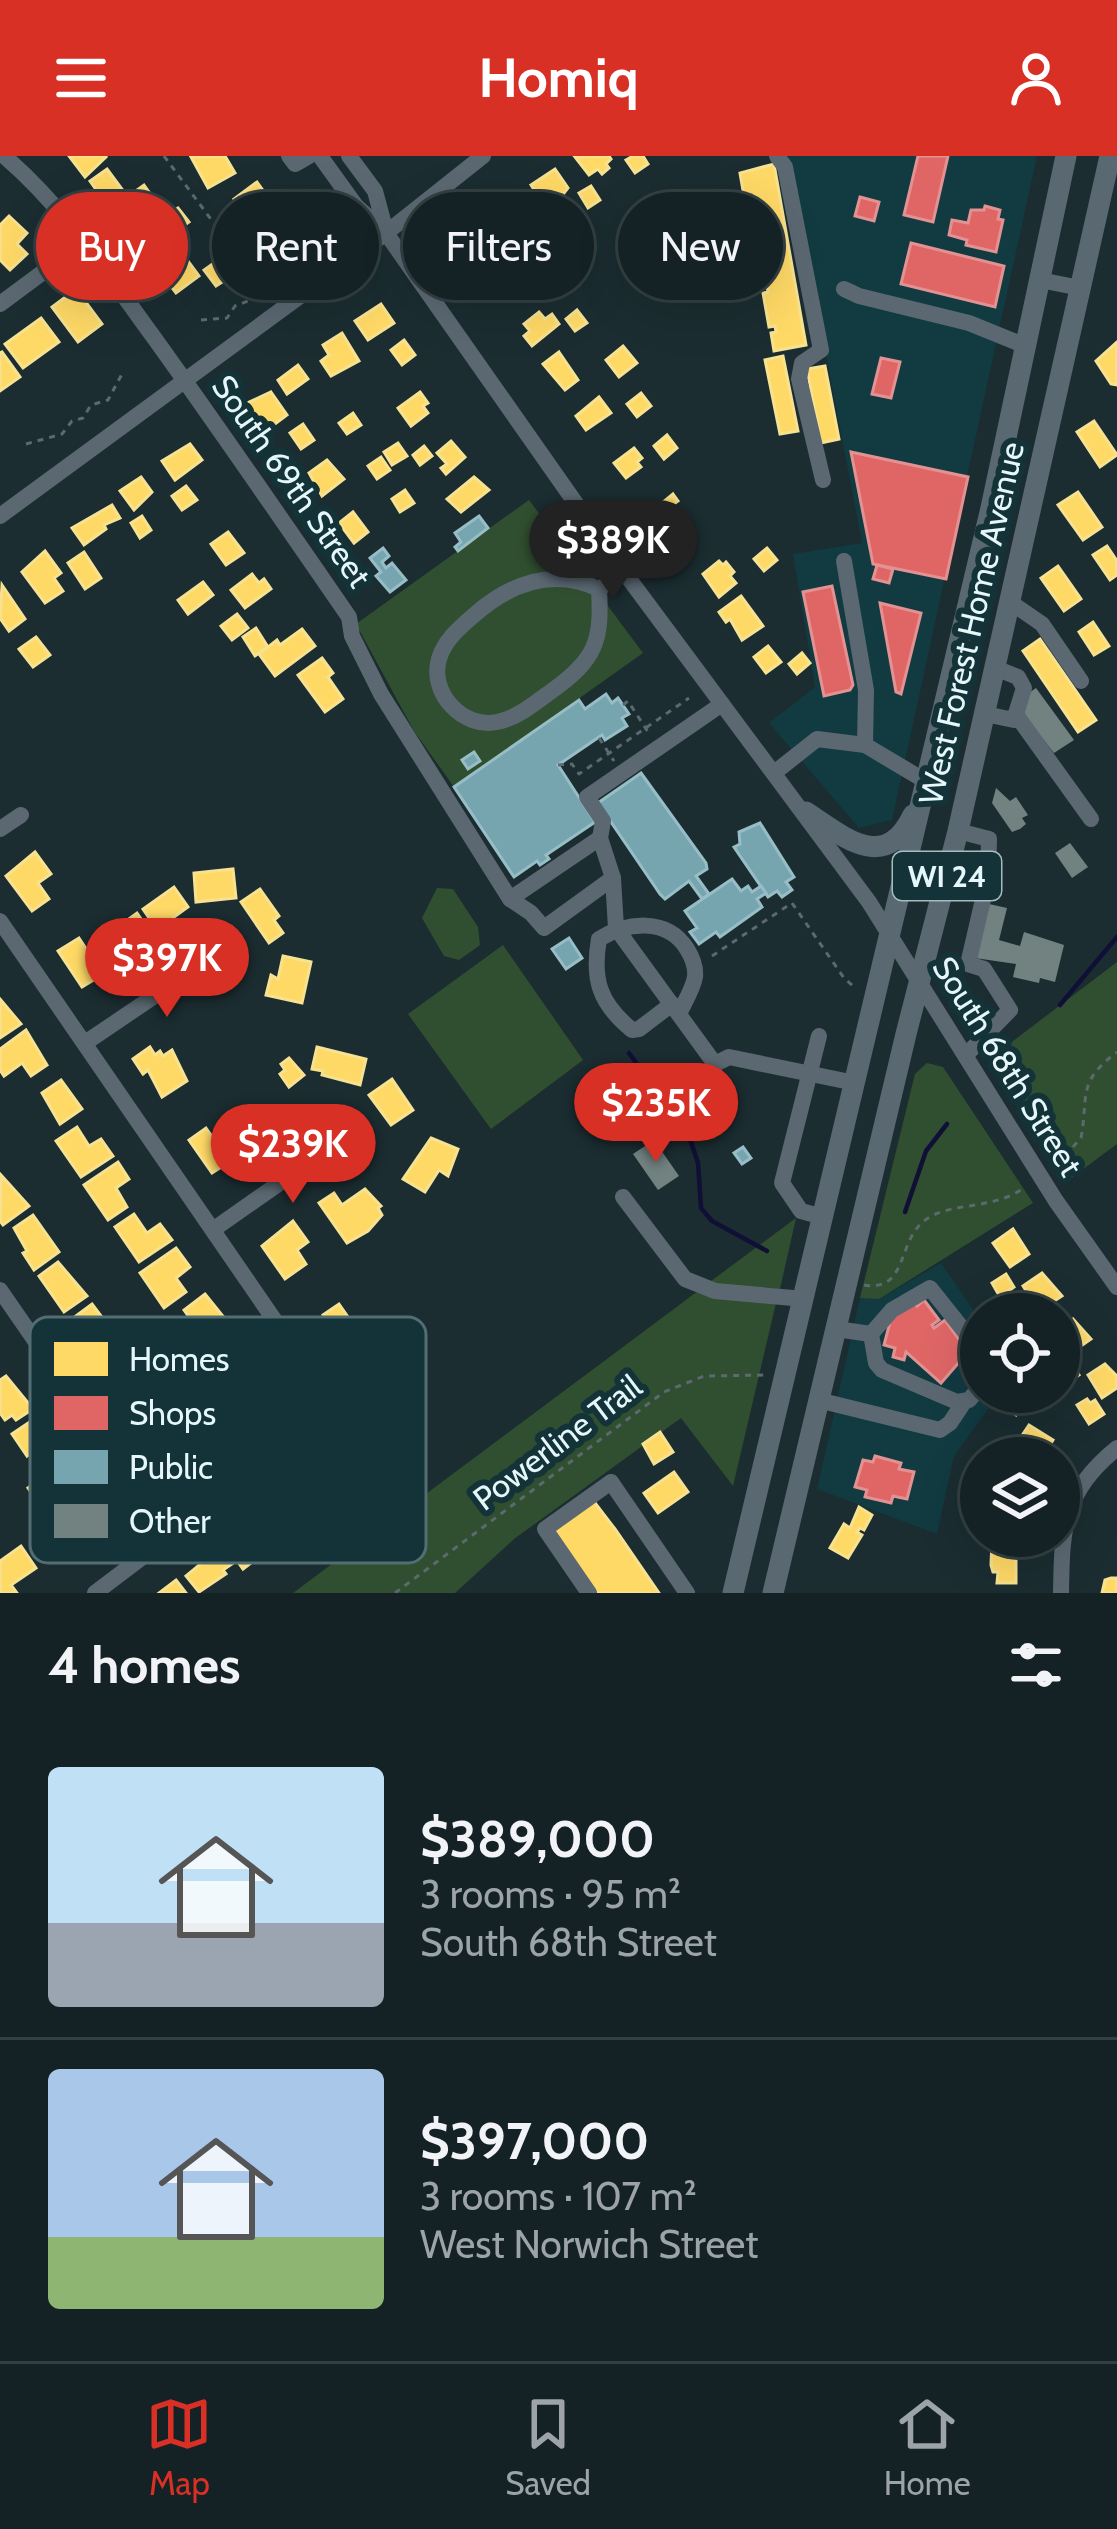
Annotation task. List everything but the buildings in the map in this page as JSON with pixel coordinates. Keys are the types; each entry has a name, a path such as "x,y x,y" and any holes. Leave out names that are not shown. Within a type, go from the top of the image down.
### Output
{"main road":[{"name":"West Forest Home Avenue","path":"733,1593 892,936 1066,156"},
{"name":"West Forest Home Avenue","path":"773,1593 958,830 1110,156"},
{"path":"806,812 856,845 883,846 908,827 925,787"}],"street":[{"name":"South 69th Street","path":"4,156 43,192"},
{"path":"289,156 295,164 309,156"},
{"name":"South 68th Street","path":"320,156 356,206 386,233 624,572 806,812 892,936 1041,1176 1117,1287"},
{"name":"South 68th Street","path":"349,156 375,191 386,233"},
{"path":"0,516 386,233 483,156"},
{"path":"777,156 789,184 821,350 802,362 799,380 823,480"},
{"path":"0,304 36,277"},
{"path":"1040,280 1080,288"},
{"path":"844,289 969,323 1026,346"},
{"name":"South 69th Street","path":"128,300 349,617 352,636 381,694 510,899"},
{"path":"844,560 866,690 865,745"},
{"path":"599,589 624,572"},
{"path":"541,579 583,581 599,589 601,611 594,652 569,678 529,707 495,723 469,718 448,703 436,672 438,660 459,628 484,606 525,582 541,579"},
{"path":"1010,602 1042,624 1081,681"},
{"path":"985,714 1010,721 1017,716 1023,684 1018,676 995,668"},
{"path":"722,704 586,797 603,821 600,838 613,878 616,928 715,1064 729,1057 855,1083"},
{"path":"1017,716 1090,818"},
{"path":"774,773 817,739 865,745 925,787"},
{"path":"0,829 21,815"},
{"path":"958,830 988,838 988,878 968,964 984,969 1010,1010 966,1055"},
{"path":"600,838 510,899 544,928 613,878"},
{"path":"0,921 273,1317"},
{"path":"646,925 665,929 686,946 694,977 676,1009 639,1029 632,1030 621,1021 596,984 599,939 616,928 646,925"},
{"path":"86,1043 218,953"},
{"path":"819,1036 782,1184 801,1211 823,1217"},
{"path":"214,1229 341,1140"},
{"path":"623,1197 685,1279 716,1291 804,1299"},
{"path":"871,1334 892,1310 930,1288 960,1326"},
{"path":"0,1290 30,1333"},
{"path":"836,1329 871,1334"},
{"path":"871,1334 876,1363 882,1370 960,1400"},
{"path":"818,1400 940,1430 960,1408"},
{"path":"1061,1593 1062,1531 1070,1502 1089,1472 1117,1448"},
{"path":"590,1593 545,1529 611,1482 687,1593"},
{"path":"95,1593 136,1563"}],"path":[{"path":"164,156 212,221"},
{"path":"201,320 227,318 235,306 249,300"},
{"path":"26,444 62,434 91,405 108,400 122,374"},
{"path":"558,765 572,764 579,774 688,698"},
{"path":"623,705 628,701 659,748"},
{"path":"598,738 622,773"},
{"path":"704,959 792,903 854,987"},
{"path":"870,1286 881,1286 895,1277 911,1234 921,1222 948,1210 1000,1202 1075,1148 1083,1126 1088,1081 1117,1052"},
{"name":"Powerline Trail","path":"395,1593 664,1392 704,1376 764,1375"}],"shaded area":[{"path":"788,156 1037,156 892,820 859,828 769,723 815,687 793,554 862,543"},
{"path":"941,1263 962,1293 960,1413 985,1413 968,1437 960,1437 937,1534 817,1489 860,1298 879,1299"}],"green space":[{"path":"529,500 643,653 454,787 414,731 356,624"},
{"path":"437,888 453,889 478,927 480,945 459,960 444,956 422,918"},
{"path":"503,945 583,1060 491,1129 408,1014"},
{"path":"1117,962 1117,1144 1067,1181 996,1054"},
{"path":"927,1063 943,1067 1033,1203 879,1299 860,1298 915,1074"},
{"path":"796,1218 780,1289 707,1284"},
{"path":"698,1291 776,1303 733,1486 681,1418 514,1539 455,1593 293,1593 333,1563 426,1563 426,1494"}],"waterway":[{"path":"1060,1005 1117,937"},
{"path":"629,1053 688,1133 698,1163 701,1208 712,1221 767,1251"},
{"path":"905,1212 926,1151 947,1124"}]}
